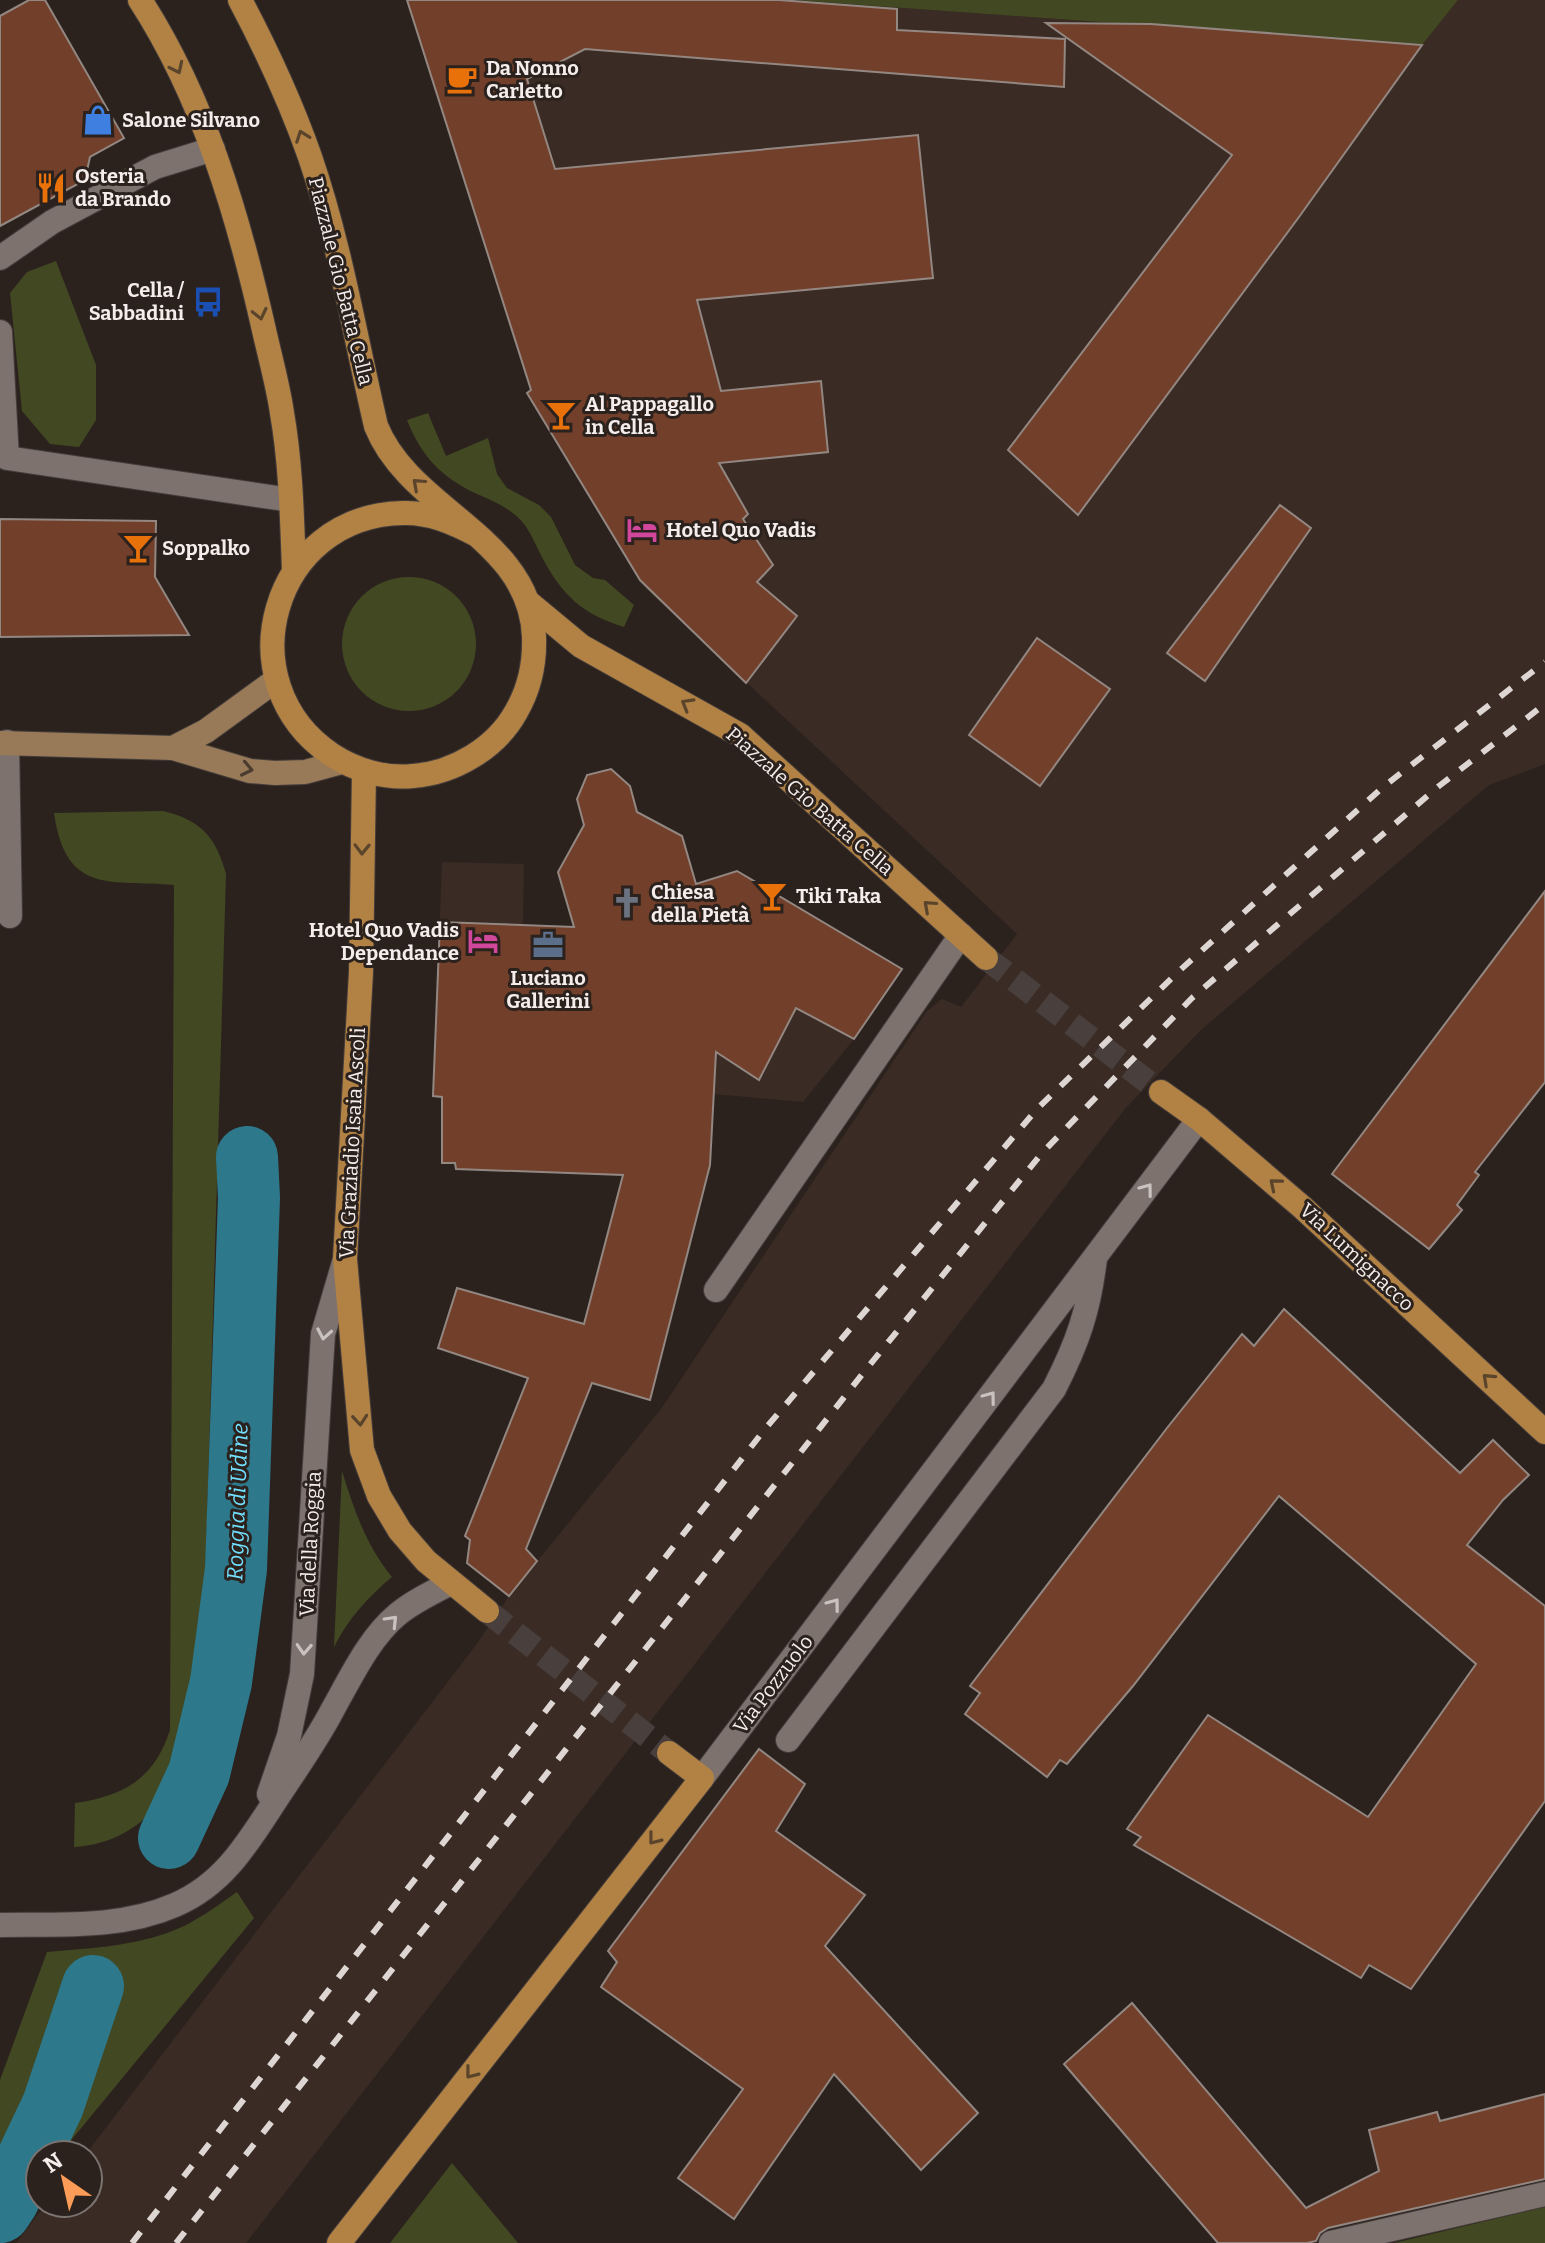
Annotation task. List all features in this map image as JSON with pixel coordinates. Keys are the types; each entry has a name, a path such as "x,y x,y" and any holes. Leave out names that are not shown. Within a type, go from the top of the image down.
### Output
{"main road":[{"name":"Piazzale Gio Batta Cella","path":"140,0 169,52 213,149 248,262 282,412 294,571"},
{"name":"Piazzale Gio Batta Cella","path":"240,0 290,104 311,159 344,282 376,426 385,447 399,467 477,535 508,564 528,602 534,626 532,674 519,707 498,736 458,764 436,772 400,776 353,766 319,746 298,726 276,680 271,642 278,605 294,571 310,551 331,535 354,523 379,516 404,513 429,515 455,523 477,535"},
{"name":"Piazzale Gio Batta Cella","path":"528,602 581,646 740,735 986,958"},
{"name":"Via Graziadio Isaia Ascoli","path":"353,766 361,972 345,1259 362,1450 379,1496 400,1531 426,1561 487,1611"},
{"name":"Via Lumignacco","path":"1161,1092 1199,1119 1315,1218 1545,1432"},
{"path":"669,1753 702,1778"},
{"name":"Via Pozzuolo","path":"339,2243 702,1778"}],"street":[{"path":"0,258 52,222 155,167 213,149"},
{"path":"0,332 7,458 291,500"},
{"path":"173,748 206,731 276,680"},
{"path":"10,916 4,742 173,748 250,771 305,772 353,766"},
{"path":"716,1290 961,935"},
{"name":"Via Pozzuolo","path":"702,1778 1199,1119"},
{"path":"788,1740 1054,1389 1075,1348 1090,1300 1095,1258"},
{"name":"Via della Roggia","path":"258,1826 289,1736 302,1674 323,1334 345,1259"},
{"name":"Via della Roggia","path":"0,1925 102,1923 128,1919 195,1896 238,1857 323,1728 359,1662 379,1635 396,1615 451,1583"},
{"path":"1331,2243 1545,2194"}],"shaded area":[{"path":"407,0 792,0 1422,45 1458,0 1545,0 1545,764 1489,785 1201,1030 1125,1109 246,2243 16,2243 35,2219 104,2219 104,2139 97,2139 476,1645 509,1596 661,1409 927,1011 942,999 961,1007 1017,934 644,587 527,393 531,390"},
{"path":"442,862 524,864 523,934 591,935 737,871 902,969 854,1039 803,1102 713,1094 433,1095"}],"green space":[{"path":"792,0 1458,0 1422,45"},
{"path":"56,261 96,365 96,420 79,447 50,444 22,411 10,293 27,272"},
{"path":"428,413 446,456 488,438 497,474 507,488 539,505 551,517 575,565 593,578 605,580 634,605 624,627 596,616 566,592 557,582 527,528 514,514 453,481 434,464 407,420"},
{"path":"409,577 435,582 456,597 471,618 476,644 471,670 456,691 435,706 409,711 383,706 362,691 347,670 342,644 347,618 362,597 383,582"},
{"path":"163,811 187,819 205,832 217,850 226,874 205,1589 190,1718 168,1788 151,1812 129,1830 103,1842 74,1847 75,1803 108,1796 135,1782 155,1761 170,1730 174,885 112,882 81,871 69,859 60,840 54,813"},
{"path":"342,1471 362,1527 392,1577 359,1609 334,1647"},
{"path":"237,1892 254,1918 72,2139 24,2139 24,2196 0,2224 0,2080 47,1952 117,1945 151,1938 197,1919"},
{"path":"452,2163 518,2243 390,2243"},
{"path":"1545,2207 1545,2243 1394,2243"}],"building":[{"path":"29,0 45,0 124,138 90,157 85,180 0,226 0,16"},
{"path":"407,0 779,0 897,9 897,30 1065,39 1064,87 585,49 527,79 555,169 918,135 933,278 697,300 721,391 821,381 828,452 719,463 748,514 743,519 773,565 757,582 797,616 746,683 640,580 527,393 531,390"},
{"path":"1046,23 1151,24 1422,45 1078,515 1008,450 1232,155"},
{"path":"1280,505 1311,528 1205,681 1167,653"},
{"path":"0,519 156,521 155,577 189,635 0,637"},
{"path":"1037,638 1110,689 1040,786 969,735"},
{"path":"611,769 630,786 637,812 682,836 696,884 737,871 902,969 854,1039 796,1008 759,1080 716,1052 710,1165 650,1400 592,1383 526,1549 537,1561 509,1596 467,1563 470,1540 465,1536 528,1378 438,1348 457,1288 584,1324 623,1175 456,1169 455,1163 442,1163 442,1097 433,1096 440,922 574,927 558,872 584,825 577,799 587,775"},
{"path":"1545,891 1545,1082 1475,1172 1479,1175 1457,1205 1462,1210 1429,1249 1332,1174"},
{"path":"1284,1309 1460,1473 1493,1440 1529,1475 1503,1500 1467,1545 1545,1606 1545,1801 1411,1989 1369,1965 1361,1978 1134,1845 1141,1837 1127,1829 1208,1715 1368,1817 1476,1664 1279,1496 1133,1686 1067,1764 1060,1760 1047,1777 965,1714 980,1693 970,1686 1167,1428 1242,1334 1254,1346"},
{"path":"759,1749 805,1784 776,1831 865,1895 825,1946 978,2113 921,2170 834,2074 734,2219 678,2178 743,2089 601,1987 617,1962 608,1951"},
{"path":"1132,2003 1306,2208 1379,2171 1369,2130 1437,2112 1440,2121 1545,2094 1545,2179 1328,2228 1320,2233 1316,2241 1307,2243 1218,2243 1064,2064"}],"waterway":[{"name":"Roggia di Udine","path":"169,1838 199,1773 221,1682 236,1569 249,1198 247,1157"},
{"name":"Roggia di Udine","path":"0,2212 53,2105 93,1986"}],"tunnel":[{"path":"986,958 1161,1092"},
{"path":"487,1611 669,1753"}],"railway":[{"path":"132,2243 765,1429 1037,1109 1178,972 1383,787 1545,662"},
{"path":"176,2243 864,1372 1042,1153 1192,998 1439,786 1545,704"}],"place":[{"name":"Da Nonno Carletto","path":"462,79"},
{"name":"Salone Silvano","path":"98,120"},
{"name":"Osteria da Brando","path":"51,188"},
{"name":"Cella / Sabbadini","path":"208,302"},
{"name":"Al Pappagallo in Cella","path":"561,415"},
{"name":"Hotel Quo Vadis","path":"642,530"},
{"name":"Soppalko","path":"138,548"},
{"name":"Tiki Taka","path":"772,896"},
{"name":"Chiesa della Pietà","path":"627,903"},
{"name":"Hotel Quo Vadis Dependance","path":"483,941"},
{"name":"Luciano Gallerini","path":"548,945"}]}
